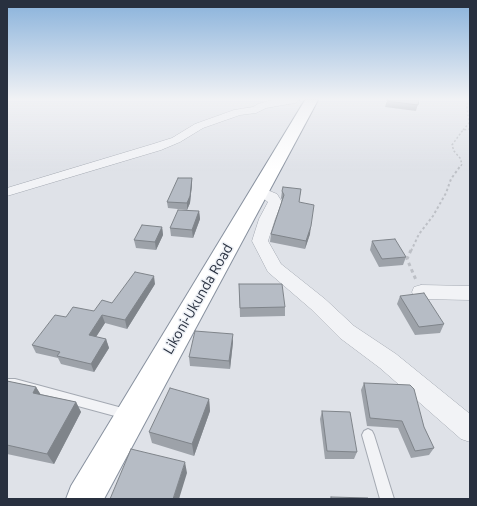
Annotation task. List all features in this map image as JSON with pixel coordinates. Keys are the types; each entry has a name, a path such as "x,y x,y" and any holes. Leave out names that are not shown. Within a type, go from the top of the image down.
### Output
{"highway":[{"name":"Likoni-Ukunda Road","path":"84,499 299,124"}],"street":[{"path":"7,192 158,147 176,140 206,124"},
{"path":"260,191 272,197 275,202 267,219 260,241 274,268 318,304 347,332 388,361 470,430"},
{"path":"421,292 470,293"}],"lane":[{"path":"7,384 16,384 131,415"},
{"path":"368,435 387,499"}],"path":[{"path":"421,292 407,259 419,234 433,216 446,193 451,179 462,164 452,145 468,124"},
{"path":"463,130 470,129"}],"building":[{"path":"178,178 192,178 190,196 187,203 167,202"},
{"path":"283,187 301,189 299,202 314,205 311,226 306,241 271,234 284,195 282,191"},
{"path":"178,210 199,211 192,230 170,228"},
{"path":"142,225 162,227 155,242 134,240"},
{"path":"395,239 406,257 382,259 372,241"},
{"path":"135,272 154,276 125,320 102,315 89,335 106,339 91,364 57,356 60,352 32,345 55,315 66,317 73,307 94,311 102,300 112,303"},
{"path":"239,284 282,284 285,307 240,308"},
{"path":"424,293 444,324 419,327 400,296"},
{"path":"195,331 233,334 229,361 189,357"},
{"path":"7,381 36,387 33,393 76,402 47,454 7,445"},
{"path":"364,383 410,385 414,389 424,427 434,448 415,451 402,421 370,418"},
{"path":"170,388 209,399 192,444 149,432"},
{"path":"322,411 350,412 357,452 327,451"},
{"path":"131,449 185,462 173,499 110,499"},
{"path":"331,497 368,498 368,499 331,499"}]}
